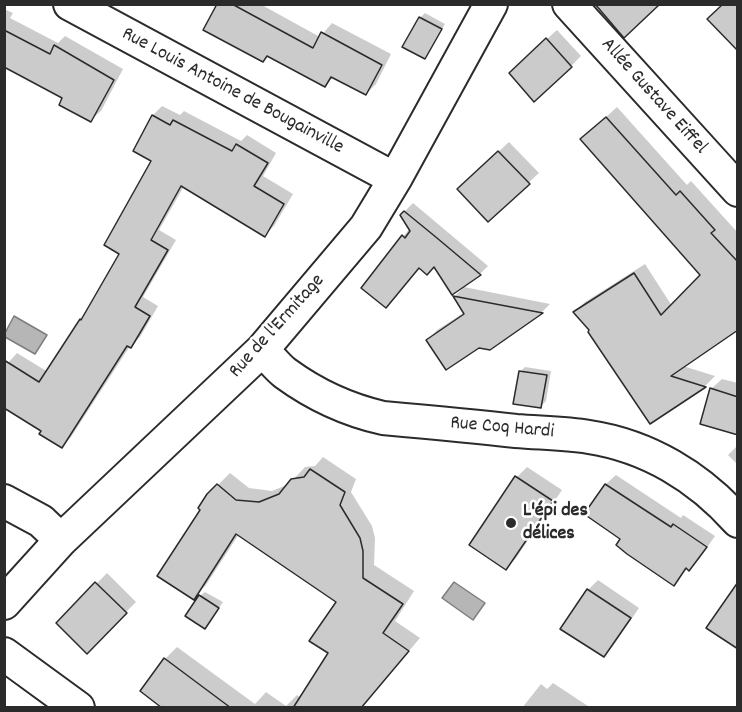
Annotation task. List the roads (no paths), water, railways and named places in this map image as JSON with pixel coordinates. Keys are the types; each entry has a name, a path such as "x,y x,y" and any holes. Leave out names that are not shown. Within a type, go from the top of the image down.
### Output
{"street":[{"name":"Rue Louis Antoine de Bougainville","path":"70,4 395,179"},
{"name":"Rue de l'Ermitage","path":"4,603 61,540 262,350 366,227 395,179 491,4"},
{"name":"Allée Gustave Eiffel","path":"569,4 738,190"},
{"name":"Rue Coq Hardi","path":"262,350 284,372 327,399 353,411 383,418 589,437 624,445 664,461 683,472 716,498 738,521"},
{"path":"4,501 42,521 61,540"},
{"path":"4,654 78,708"}],"place":[{"name":"L'épi des délices","path":"511,523"}]}
